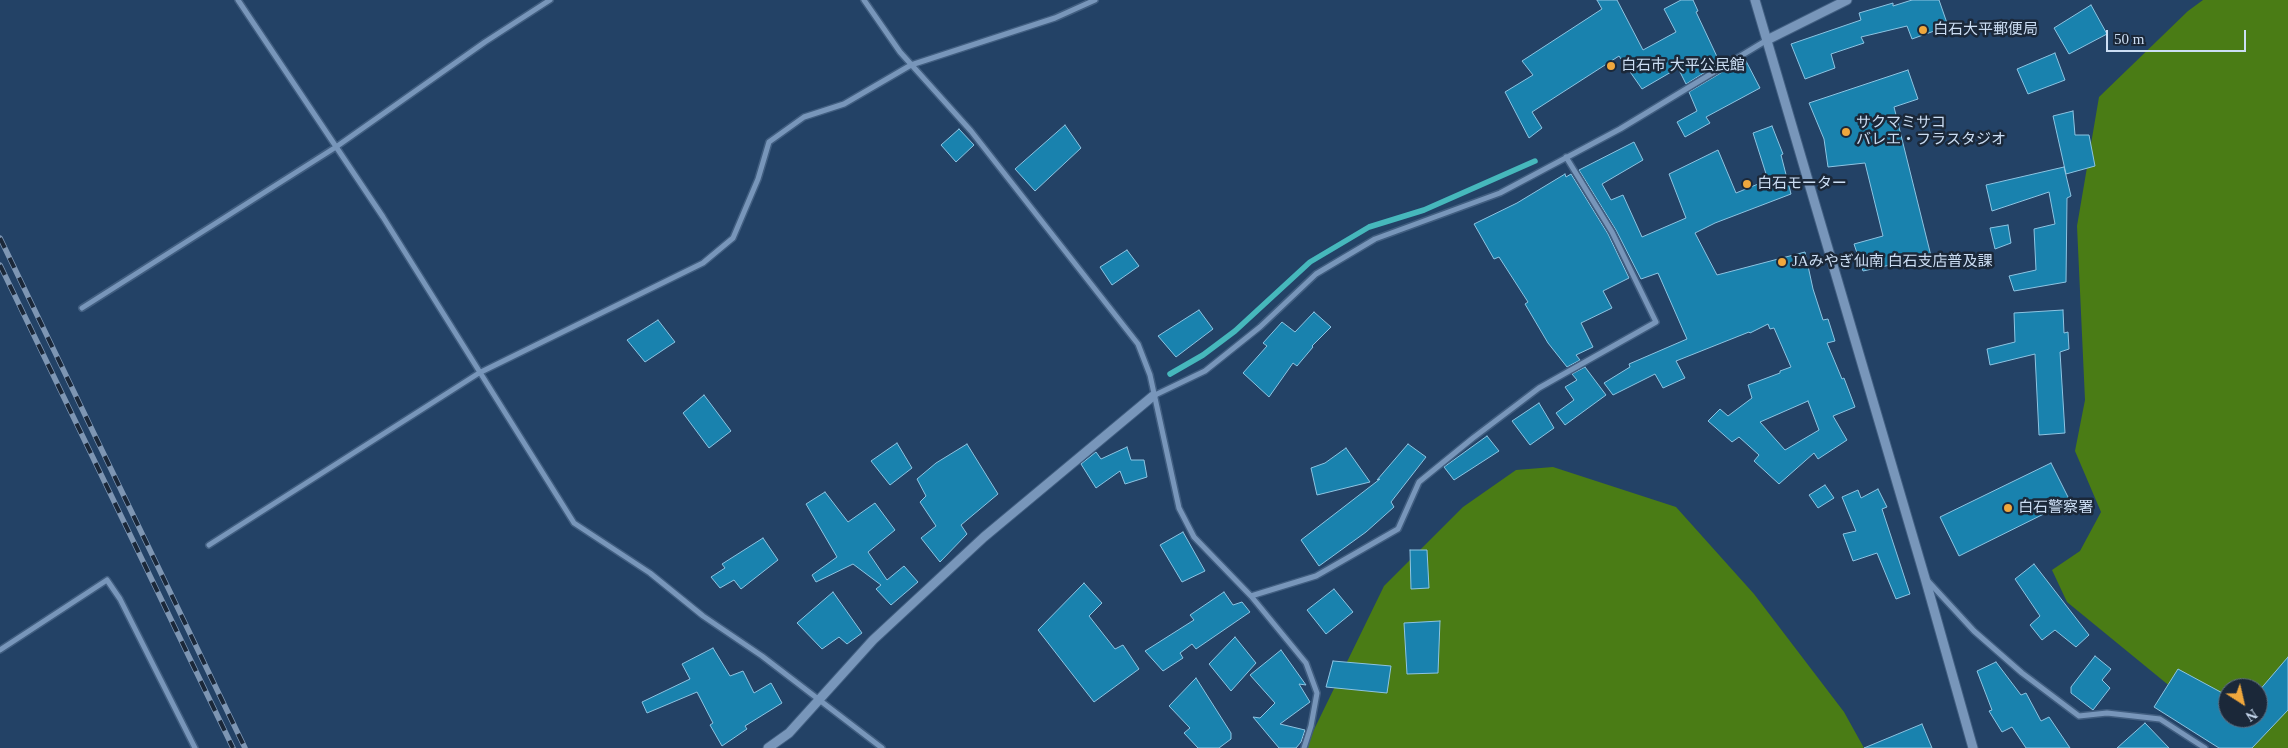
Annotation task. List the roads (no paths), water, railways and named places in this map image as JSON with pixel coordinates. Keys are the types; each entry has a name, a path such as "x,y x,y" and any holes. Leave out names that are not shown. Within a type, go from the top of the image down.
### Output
{"street":[{"path":"238,0 383,217 574,523 650,573 703,616 822,700 882,748"},
{"path":"82,308 336,147 485,42 550,0"},
{"path":"864,0 911,65 971,131 1138,344 1150,375 1153,396 1179,508 1194,537 1251,596 1306,663 1317,693 1311,726 1304,748"},
{"path":"209,545 479,373 702,263 733,238 758,179 768,142 804,116 844,104 911,65 1054,18 1095,0"},
{"path":"1755,0 1926,578 1973,748"},
{"path":"768,748 789,734 822,700 873,640 984,536 1153,396 1205,371 1260,328 1316,274 1375,239 1500,193 1620,128 1766,40 1847,0"},
{"path":"1251,596 1316,576 1398,529 1419,482 1539,388 1656,322 1612,232 1566,157"},
{"path":"1926,578 1974,631 2022,673 2079,716 2107,713 2160,719 2205,748"},
{"path":"0,650 107,580 120,599 195,748"}],"waterway":[{"path":"1170,374 1203,355 1235,331 1310,262 1369,227 1424,210 1535,161"}],"railway":[{"path":"0,238 245,748"},
{"path":"0,265 233,748"}],"place":[{"name":"白石大平郵便局","path":"1923,30"},
{"name":"白石市 大平公民館","path":"1611,66"},
{"name":"サクマミサコ バレエ・フラスタジオ","path":"1846,132"},
{"name":"白石モーター","path":"1747,184"},
{"name":"JAみやぎ仙南 白石支店普及課","path":"1782,262"},
{"name":"白石警察署","path":"2008,508"}]}
